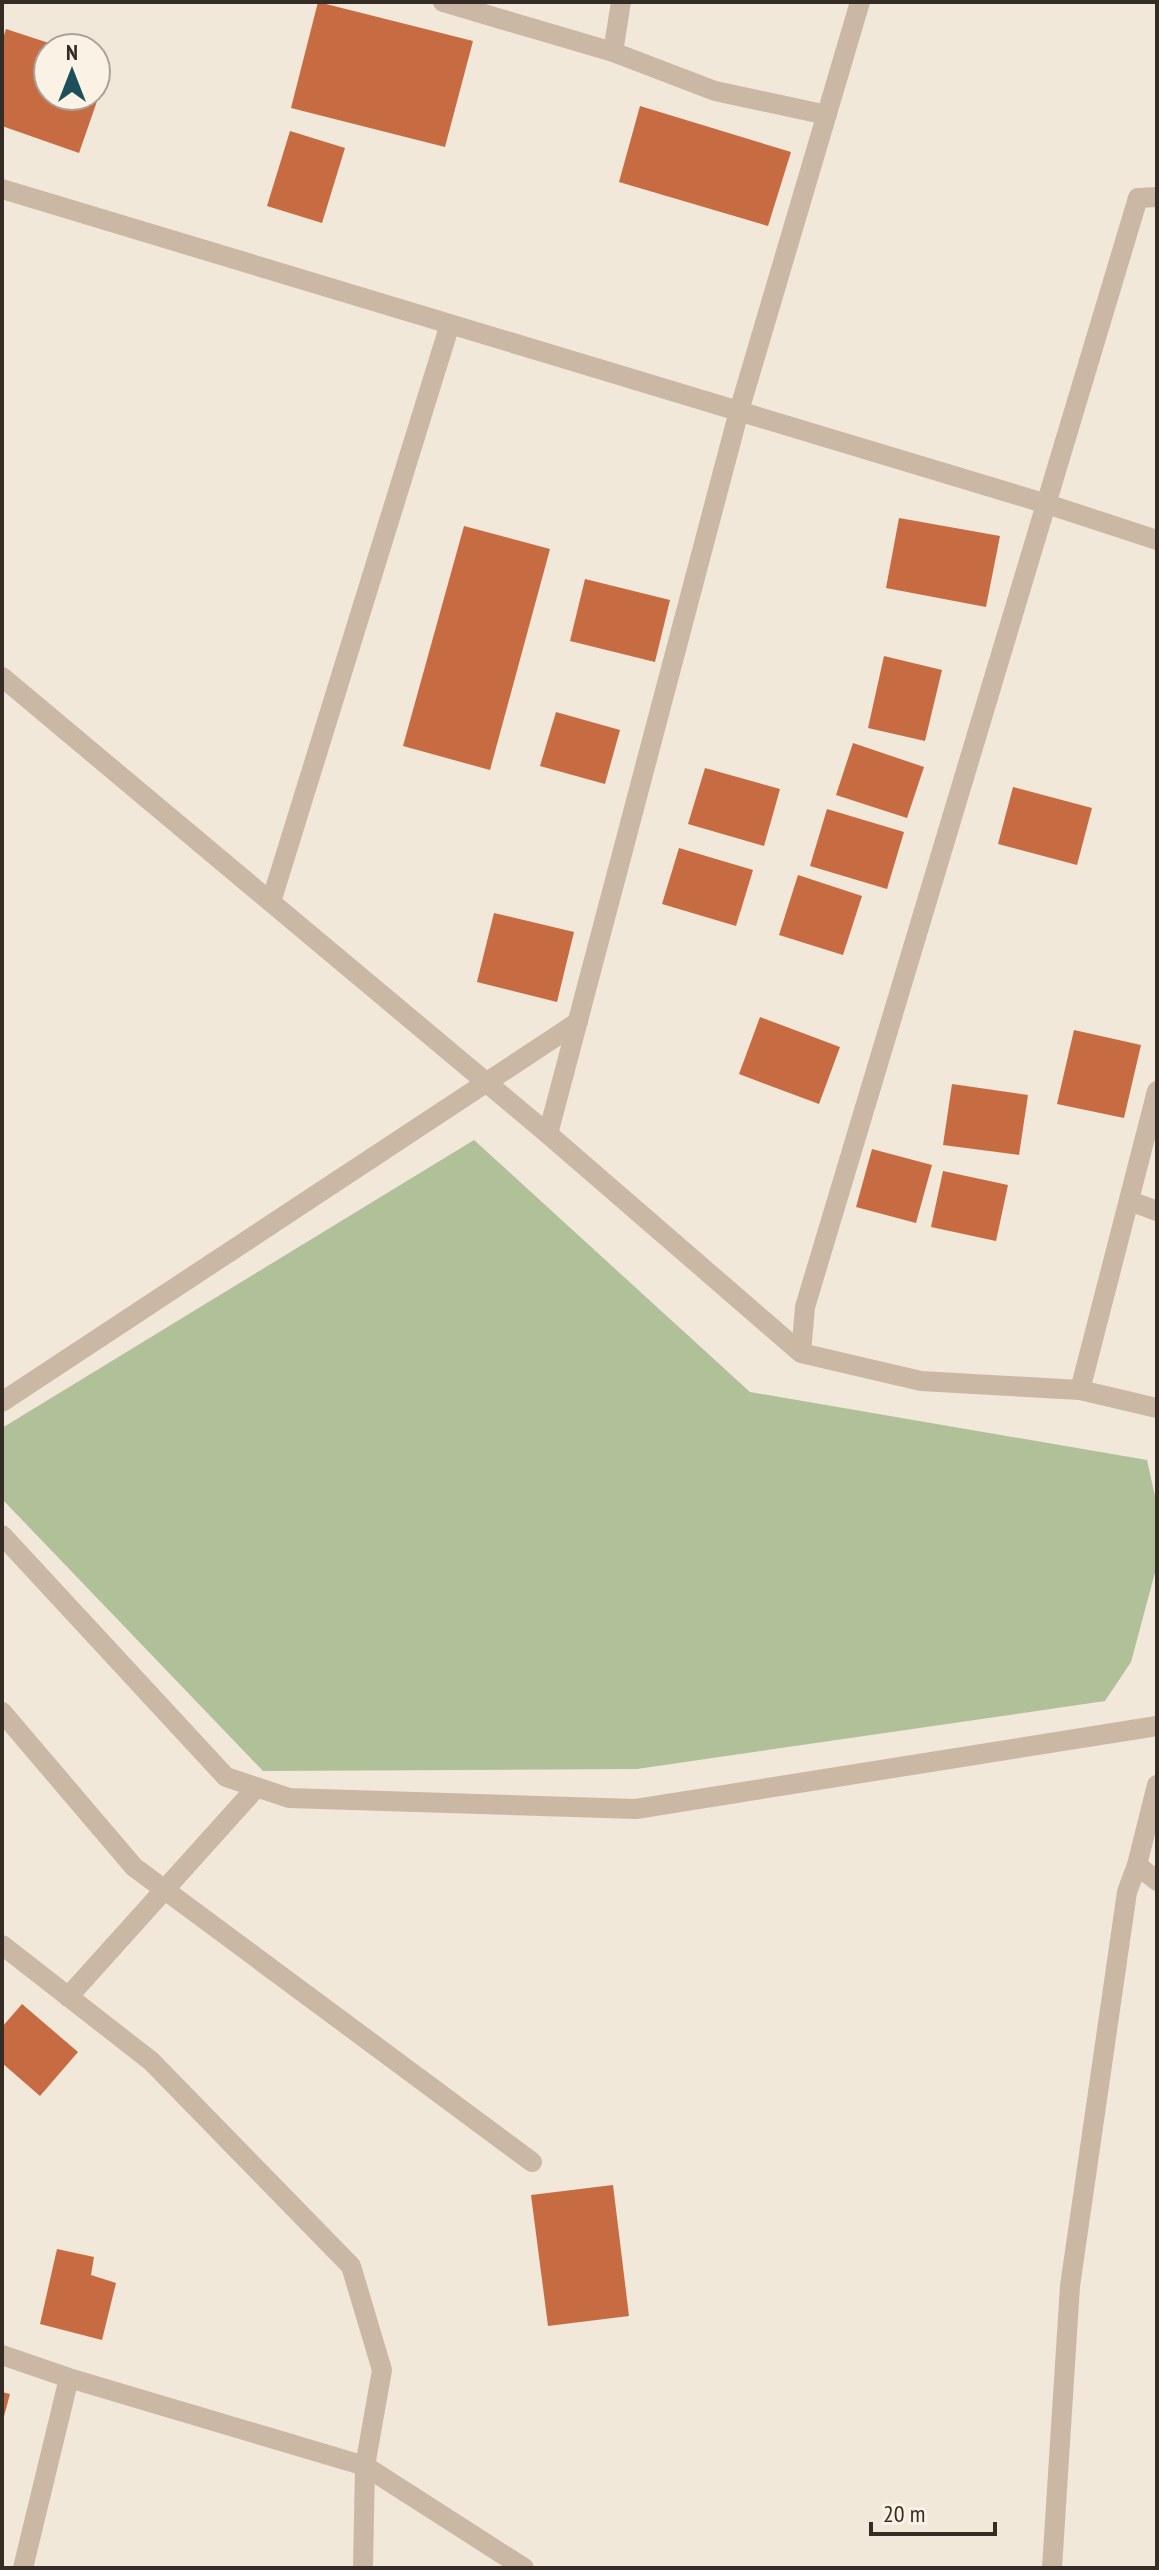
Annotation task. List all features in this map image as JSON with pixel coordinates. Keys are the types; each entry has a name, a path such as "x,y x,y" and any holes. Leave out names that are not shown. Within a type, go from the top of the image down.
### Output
{"street":[{"path":"443,2 613,52 715,91 827,115"},
{"path":"613,52 621,2"},
{"path":"548,1134 739,411 860,2"},
{"path":"2,189 1047,504 1157,540"},
{"path":"801,1353 805,1307 1138,198 1157,197"},
{"path":"271,902 450,324"},
{"path":"2,677 488,1082 801,1353 921,1381 1080,1390 1157,1408"},
{"path":"2,1402 578,1022"},
{"path":"1080,1390 1157,1091"},
{"path":"1130,1201 1157,1211"},
{"path":"2,1535 226,1777 289,1798 636,1809 1157,1726"},
{"path":"2,1712 134,1867 532,2162"},
{"path":"1052,2568 1070,2286 1127,1892 1157,1785"},
{"path":"68,1997 257,1787"},
{"path":"1137,1865 1157,1881"},
{"path":"2,1945 151,2061 351,2266 382,2370 365,2466 363,2568"},
{"path":"2,2355 69,2378 365,2466 524,2568"},
{"path":"23,2568 69,2378"}],"green space":[{"path":"474,1140 750,1392 1147,1460 1157,1505 1157,1565 1131,1662 1105,1701 637,1769 263,1771 2,1499 2,1428"}],"building":[{"path":"318,2 473,41 445,147 291,108"},
{"path":"6,29 32,38 32,112 93,112 79,153 2,126 2,41"},
{"path":"640,106 791,152 768,226 619,182"},
{"path":"290,131 345,148 322,223 267,206"},
{"path":"899,518 1000,536 986,607 886,588"},
{"path":"464,526 550,549 490,770 403,746"},
{"path":"585,579 670,600 655,662 570,641"},
{"path":"884,656 942,670 925,741 868,728"},
{"path":"556,712 620,730 605,784 540,766"},
{"path":"853,743 924,767 907,818 836,795"},
{"path":"705,768 780,789 764,846 688,824"},
{"path":"1013,787 1092,808 1077,865 998,844"},
{"path":"827,809 904,832 887,889 810,866"},
{"path":"679,848 753,870 736,926 662,904"},
{"path":"798,875 862,896 843,955 779,935"},
{"path":"494,913 574,932 557,1002 477,982"},
{"path":"760,1017 840,1047 819,1104 739,1074"},
{"path":"1074,1030 1141,1045 1124,1118 1057,1104"},
{"path":"952,1084 1028,1095 1019,1155 943,1145"},
{"path":"872,1149 932,1165 916,1223 856,1207"},
{"path":"943,1171 1008,1185 996,1241 931,1227"},
{"path":"22,2004 78,2052 40,2096 2,2063 2,2027"},
{"path":"613,2185 629,2316 548,2326 531,2195"},
{"path":"57,2249 94,2257 91,2275 116,2283 102,2340 40,2324"},
{"path":"2,2392 10,2394 3,2420 2,2420"}]}
